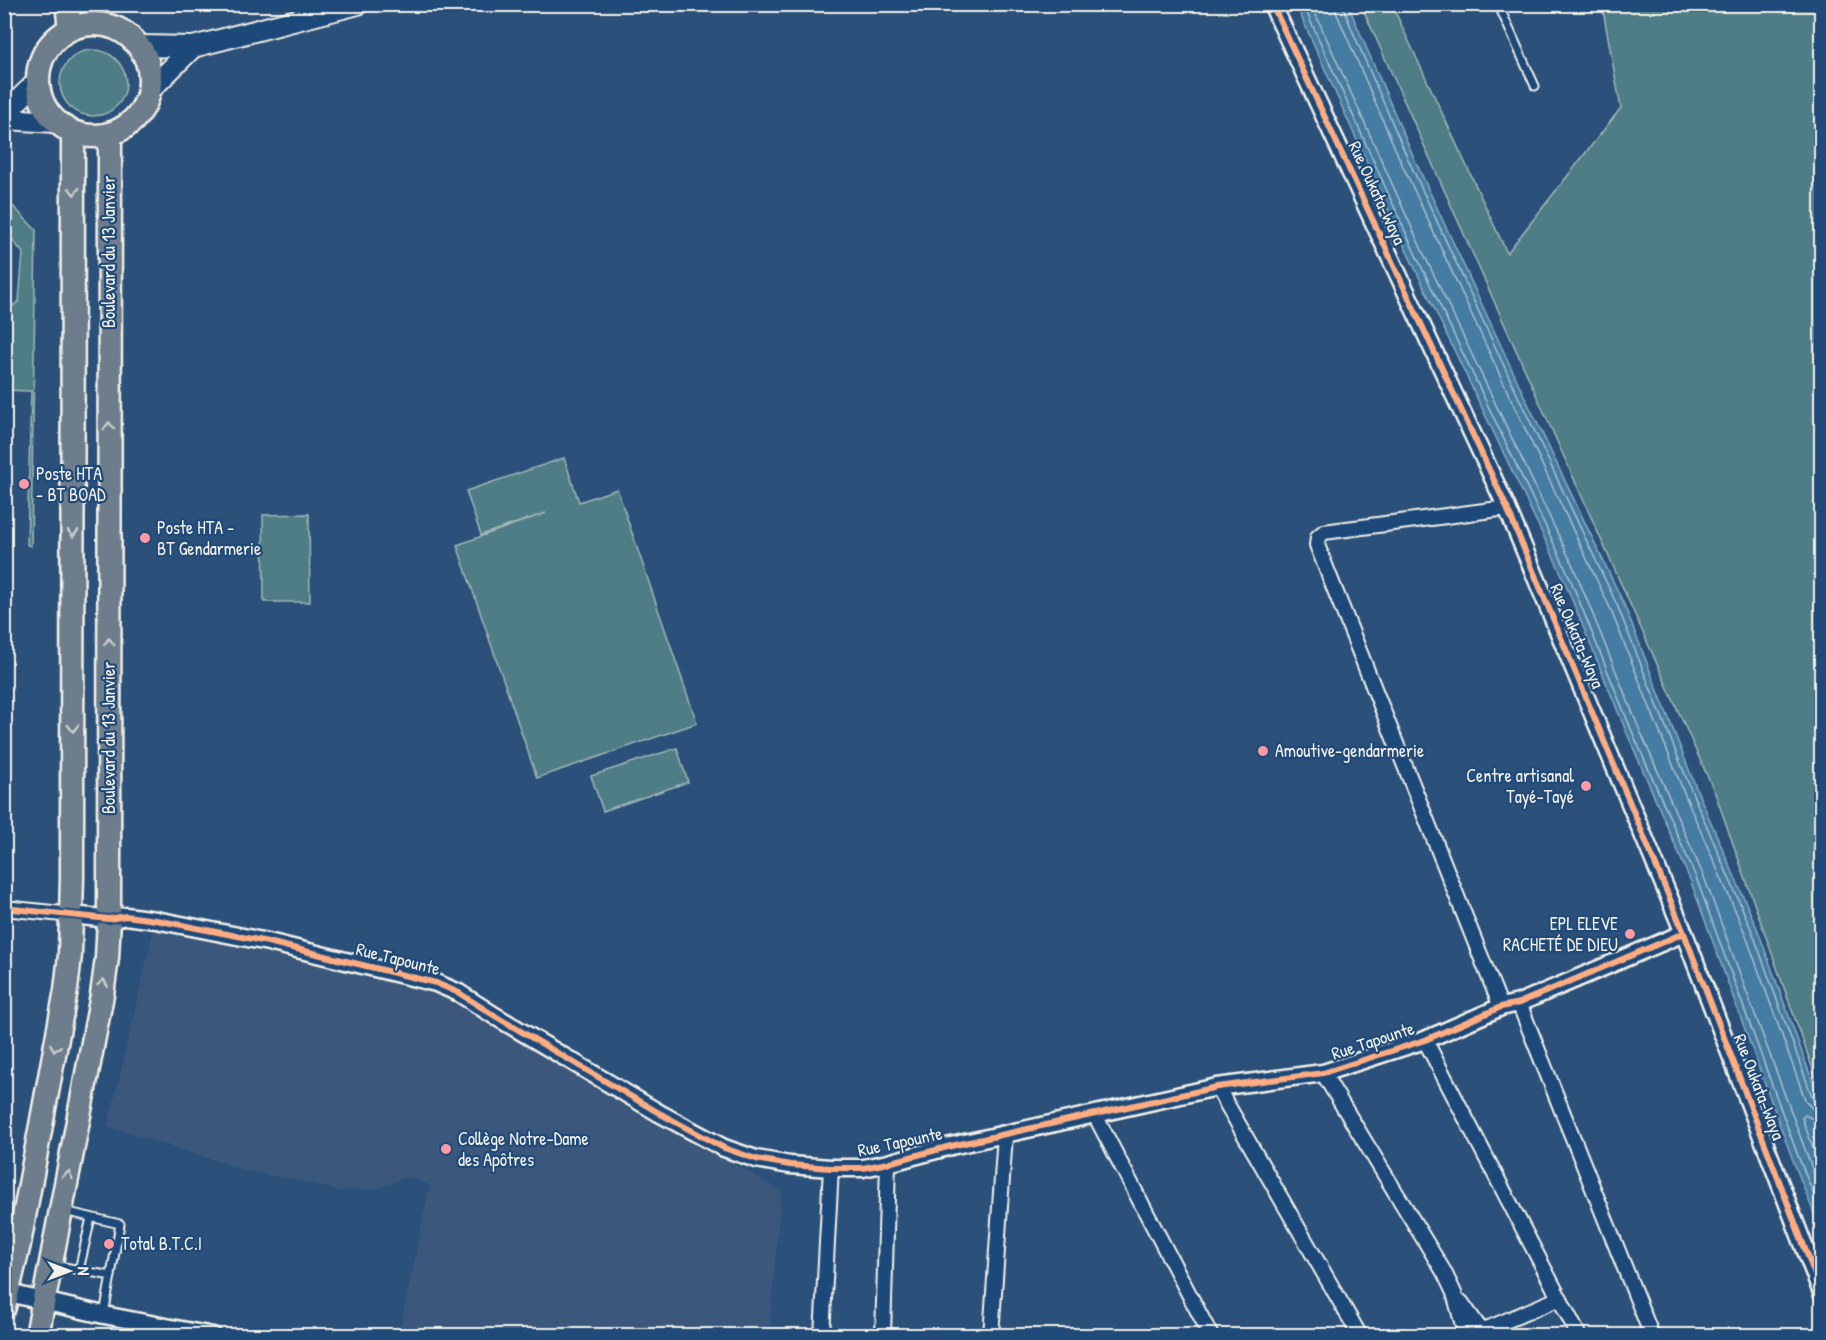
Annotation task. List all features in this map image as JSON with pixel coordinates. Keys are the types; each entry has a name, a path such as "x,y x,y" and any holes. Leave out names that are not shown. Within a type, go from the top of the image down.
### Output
{"highway":[{"path":"67,4 70,29"},
{"path":"108,4 115,27"},
{"path":"85,24 115,27 129,35 140,46 151,75 150,90 137,118 125,128 110,135 92,137 65,127 47,110 40,96 38,81 40,65 51,44 70,29 85,24"},
{"name":"Boulevard du 13 Janvier","path":"6,1297 20,1236 66,990 70,955 73,462 65,127"},
{"name":"Boulevard du 13 Janvier","path":"37,1335 62,1211 107,958 109,919 110,135"},
{"path":"73,462 109,461"}],"main road":[{"path":"140,46 193,47 322,9 358,4"},
{"path":"150,90 193,47"},
{"path":"4,116 38,81"},
{"path":"4,116 65,127"}],"street":[{"name":"Rue Oukata-Waya","path":"1272,4 1507,508 1684,933 1821,1293"},
{"path":"1501,1007 1317,545 1318,537 1324,532 1507,508"},
{"path":"4,908 72,915"},
{"name":"Rue Tapounte","path":"72,915 109,919 126,916 156,920 268,942 436,983 459,993 659,1113 724,1148 756,1159 790,1165 831,1168 863,1168 951,1146 1217,1088 1323,1073 1425,1040 1684,933"},
{"path":"1519,1003 1652,1335"},
{"path":"1425,1040 1579,1335"},
{"path":"1323,1073 1444,1272 1454,1293 1482,1334 1560,1298"},
{"path":"1217,1088 1360,1335"},
{"path":"1095,1115 1211,1335"},
{"path":"991,1335 1005,1135"},
{"path":"883,1335 888,1163"},
{"path":"822,1335 831,1168"},
{"path":"1454,1293 1466,1335"},
{"path":"6,1297 44,1301 207,1335"}],"lane":[{"path":"1498,4 1535,86"},
{"path":"4,282 6,289 4,291"},
{"path":"62,1211 120,1224 104,1315"},
{"path":"79,1270 91,1218"},
{"path":"50,1264 111,1276"}],"shaded area":[{"name":"Collège Notre-Dame des Apôtres","path":"154,929 434,990 781,1191 769,1335 399,1335 430,1185 408,1176 377,1189 339,1191 298,1180 254,1173 108,1126"}],"green space":[{"path":"1361,5 1392,5 1507,253 1621,108 1602,5 1821,5 1821,1092 1715,793"},
{"path":"93,50 105,53 116,60 123,71 126,83 123,95 116,106 105,113 93,116 81,113 70,106 63,95 60,83 63,71 70,60 81,53"},
{"path":"5,198 36,230 31,546 27,545 31,391 5,390 5,309 7,310 19,301 23,253 5,231"},
{"path":"564,458 579,502 617,489 697,723 537,778 457,545 546,513 481,535 466,491"},
{"path":"309,514 310,602 264,602 263,515"},
{"path":"677,748 688,782 603,811 591,776"}],"water":[{"path":"1296,5 1348,5 1413,156 1623,602 1697,790 1757,928 1821,1105 1821,1231 1691,882 1561,573 1408,254"}],"cycle path":[{"path":"1272,4 1507,508 1684,933 1822,1293"},
{"path":"4,908 109,919 126,916 156,920 268,942 436,983 459,993 659,1113 724,1148 756,1159 790,1165 831,1168 863,1168 888,1163 951,1146 1217,1087 1323,1073 1425,1040 1684,933"}],"place":[{"name":"Poste HTA - BT BOAD","path":"24,484"},
{"name":"Poste HTA - BT Gendarmerie","path":"145,538"},
{"name":"Amoutive-gendarmerie","path":"1263,751"},
{"name":"Centre artisanal Tayé-Tayé","path":"1586,786"},
{"name":"EPL ELEVE RACHETÉ DE DIEU","path":"1630,934"},
{"name":"Collège Notre-Dame des Apôtres","path":"446,1149"},
{"name":"Total B.T.C.I","path":"109,1244"}]}
